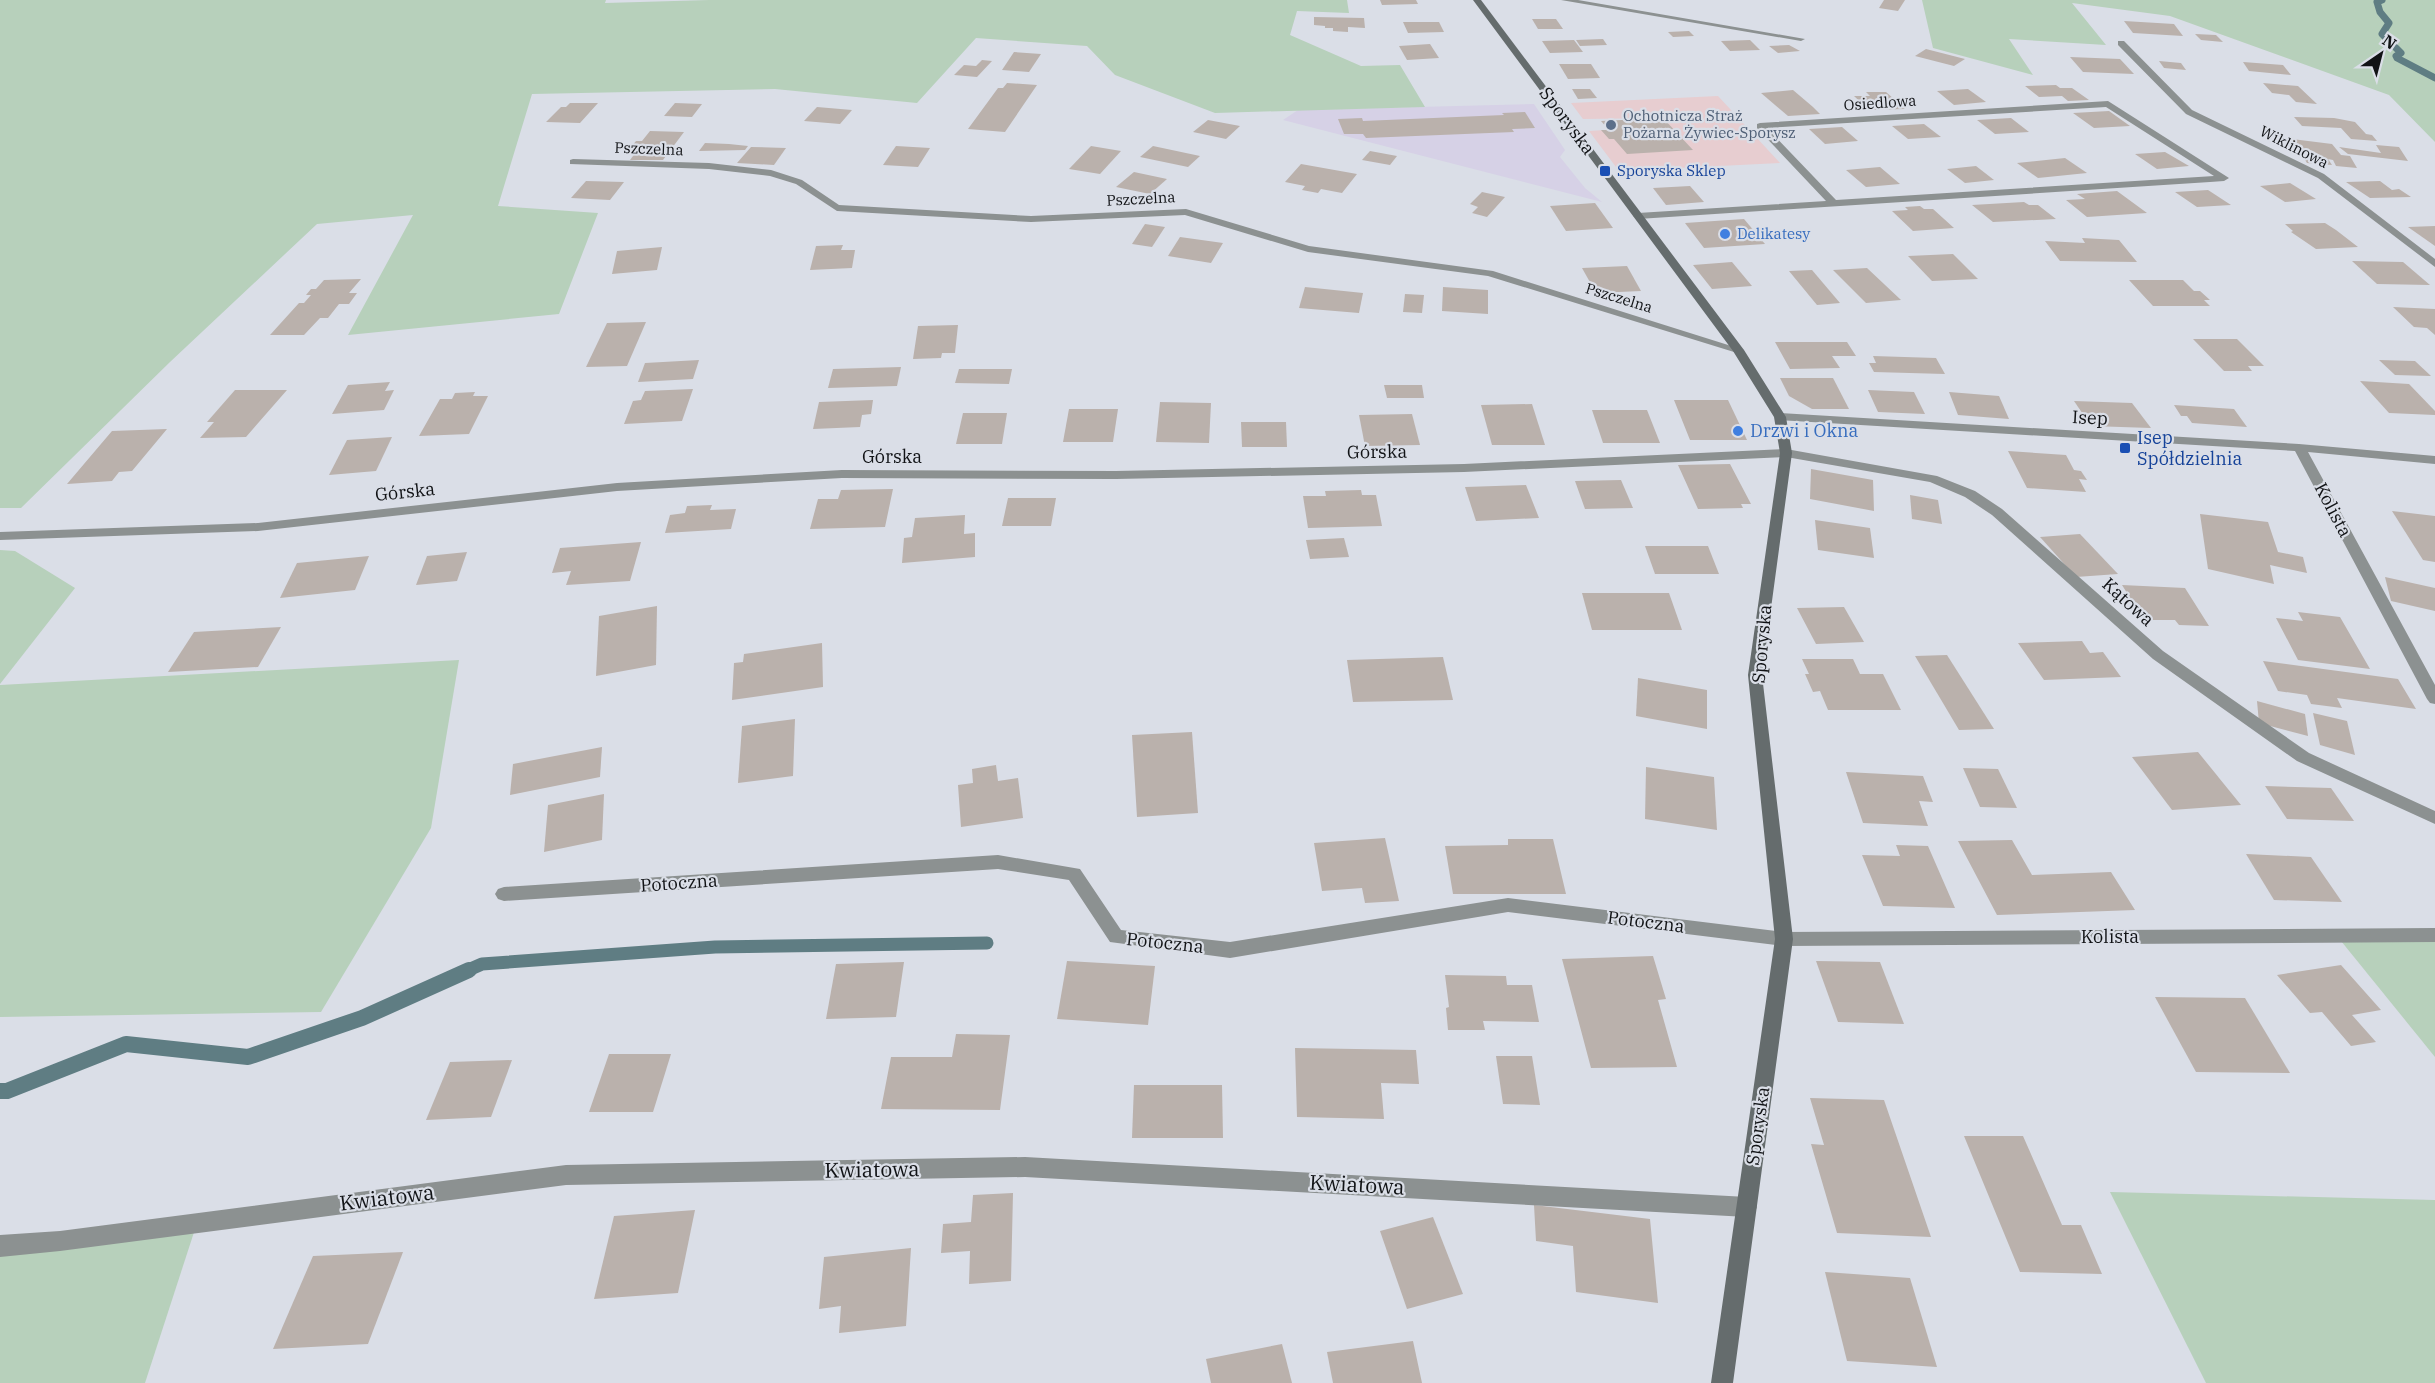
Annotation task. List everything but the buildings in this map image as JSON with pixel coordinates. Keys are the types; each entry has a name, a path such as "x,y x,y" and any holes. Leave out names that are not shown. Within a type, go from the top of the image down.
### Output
{"street":[{"name":"Sporyska","path":"1477,0 1738,350 1779,417 1786,453 1755,675 1784,939 1722,1383"},
{"path":"1565,0 1801,39"},
{"name":"Wiklinowa","path":"2121,43 2189,112 2321,176 2435,264"},
{"name":"Osiedlowa","path":"2108,104 2224,177 1833,203 1760,126 2108,104"},
{"name":"Pszczelna","path":"573,162 709,166 771,173 799,182 837,208 1031,219 1186,212 1308,249 1489,273 1738,350"},
{"path":"1638,216 1833,203"},
{"name":"Isep","path":"1779,417 2299,448 2435,460"},
{"name":"Kolista","path":"2299,448 2435,699"},
{"name":"Górska","path":"0,536 258,526 617,488 842,474 1116,475 1440,468 1786,453"},
{"name":"Kątowa","path":"1786,453 1933,479 1970,494 1997,512 2158,655 2303,758 2435,818"},
{"name":"Potoczna","path":"504,894 998,862 1074,874 1116,938 1230,950 1508,905 1784,939"},
{"name":"Kolista","path":"1784,939 2435,935"},
{"name":"Kwiatowa","path":"0,1246 578,1174 1025,1167 1747,1207"}],"shaded area":[{"path":"1718,96 1780,163 1619,171 1589,131 1670,126 1662,118 1583,119 1571,103"},
{"path":"1534,104 1565,150 1560,157 1585,188 1602,202 1283,120 1298,110"}],"green space":[{"path":"0,0 606,0 605,3 709,0 1347,0 1349,13 1297,11 1290,35 1361,66 1400,65 1425,107 1215,113 1115,75 1087,46 976,38 917,103 775,89 532,94 498,206 598,213 559,314 348,335 413,215 317,224 170,362 21,508 0,508"},
{"path":"1922,0 2435,0 2435,142 2389,95 2170,16 2072,3 2106,45 2009,39 2033,75 1933,48"},
{"path":"0,550 15,551 75,588 0,684"},
{"path":"459,660 431,828 321,1012 0,1017 0,685"},
{"path":"2435,935 2435,1057 2337,936"},
{"path":"2110,1192 2435,1200 2435,1383 2206,1383"},
{"path":"197,1223 145,1383 0,1383 0,1246"}],"waterway":[{"path":"2382,0 2377,2 2380,12 2389,23 2382,34 2401,53 2396,56 2397,58 2435,78"},
{"path":"466,971 482,964 715,947 987,943"},
{"path":"0,1091 7,1091 126,1044 248,1057 362,1018 469,970"}],"place":[{"name":"Ochotnicza Straż Pożarna Żywiec-Sporysz","path":"1611,125"},
{"name":"Sporyska Sklep","path":"1605,171"},
{"name":"Delikatesy","path":"1725,234"},
{"name":"Drzwi i Okna","path":"1738,431"},
{"name":"Isep Spółdzielnia","path":"2125,448"}]}
